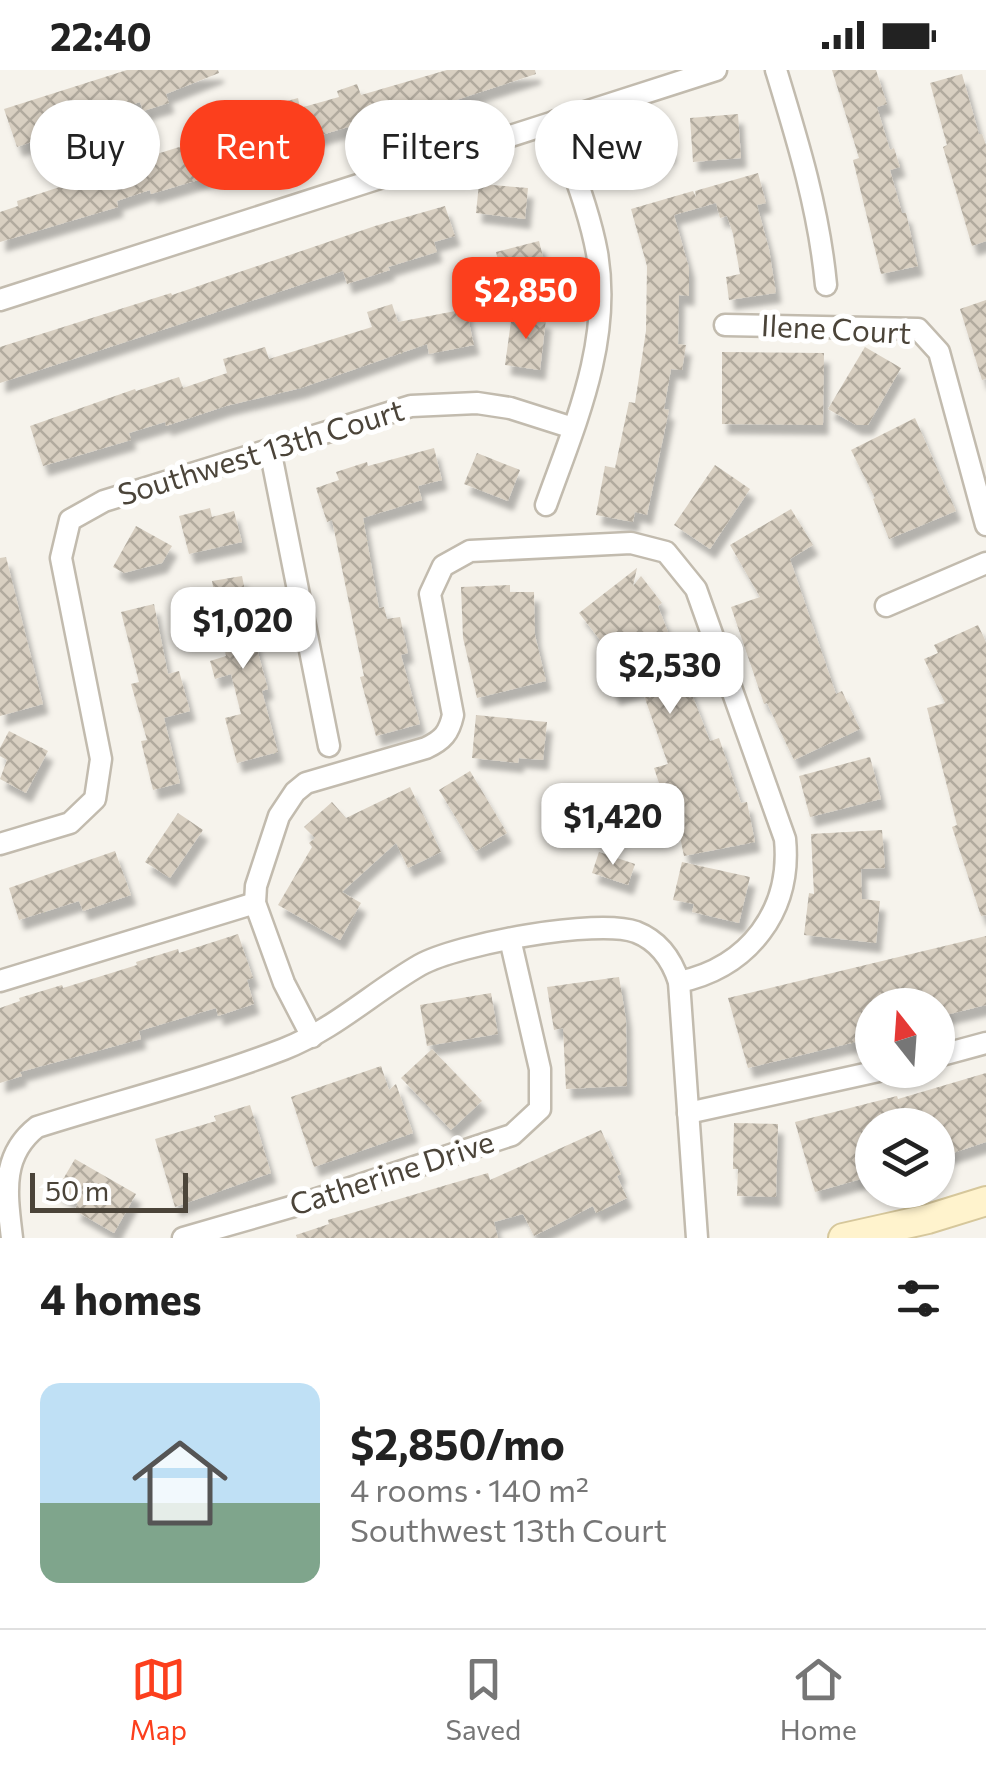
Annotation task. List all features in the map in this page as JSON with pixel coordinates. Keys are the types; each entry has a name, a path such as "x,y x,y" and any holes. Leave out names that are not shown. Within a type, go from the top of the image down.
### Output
{"main road":[{"path":"843,1238 986,1202"}],"street":[{"path":"622,100 716,70"},
{"path":"776,70 810,178 821,231 826,285"},
{"path":"0,300 535,128"},
{"path":"546,505 596,357 601,286 592,234 578,190"},
{"name":"Ilene Court","path":"725,325 918,330 939,352 986,525"},
{"name":"Southwest 13th Court","path":"0,844 70,822 95,799 101,759 61,558 70,520 104,500 395,410 444,402 510,408 573,428"},
{"path":"270,449 329,746"},
{"path":"312,1037 284,983 255,903 256,886 279,816 306,783 426,748 450,730 453,715 430,594 443,566 470,551 631,543 666,552 696,589 785,839 786,870 780,900 766,928 746,951 709,974 679,982"},
{"path":"886,606 986,563"},
{"path":"0,981 255,903"},
{"path":"12,1238 8,1160 25,1136 37,1128 282,1050 340,1021 423,963 458,950 510,939 608,928 640,934 665,953 679,982 696,1238"},
{"name":"Catherine Drive","path":"183,1238 512,1135 540,1109 540,1069 510,939"},
{"path":"955,1051 986,1043"},
{"path":"688,1113 855,1076"}],"building":[{"path":"127,70 219,73 166,94 169,103 160,106 160,100 32,100"},
{"path":"447,70 535,70 536,74 456,100 345,100 345,128 325,134 325,101 339,97 337,91 357,84 361,95"},
{"path":"832,70 876,70 887,104 877,107 890,150 894,148 900,167 890,170 902,213 906,213 918,266 881,274 853,160 859,158"},
{"path":"962,74 979,134 986,145 986,241 972,246 943,147 947,145 930,83"},
{"path":"30,101 30,142 17,147 4,109"},
{"path":"738,114 741,158 693,162 690,118"},
{"path":"180,147 180,185 151,194 150,190 160,190 160,153"},
{"path":"758,173 766,203 757,205 776,293 729,300 726,277 740,274 727,216 720,218 716,203 674,215 689,268 689,296 679,295 678,344 686,345 682,370 671,369 664,409 669,410 647,515 635,512 633,522 596,515 605,466 615,468 629,402 635,403 646,331 647,266 631,209 693,191 696,197 695,191"},
{"path":"528,188 525,219 476,213 478,190"},
{"path":"50,190 150,190 117,201 118,207 0,242 0,212 18,206 17,201"},
{"path":"445,206 455,236 434,242 437,252 347,284 343,271 0,383 0,347"},
{"path":"539,241 550,284 507,296 496,252"},
{"path":"986,300 986,379 982,380 960,309"},
{"path":"392,304 398,322 466,309 474,345 429,354 427,344 301,388 129,433 131,440 43,466 30,426 179,377 183,388 227,373 223,359 265,347 269,359 372,327 367,312"},
{"path":"512,314 546,319 540,370 505,365"},
{"path":"865,347 901,368 868,425 856,425 828,409"},
{"path":"722,352 824,353 823,425 722,424"},
{"path":"915,418 956,511 889,539 875,498 851,450"},
{"path":"434,448 442,480 418,486 422,500 363,518 379,608 384,607 387,619 400,617 408,653 401,655 420,724 376,736 360,677 364,676 332,520 327,522 316,488 339,480 336,472"},
{"path":"477,453 520,470 508,501 464,484"},
{"path":"715,465 750,489 710,549 674,525"},
{"path":"210,508 212,517 234,511 242,542 189,554 179,516"},
{"path":"791,509 813,545 790,559 836,694 842,691 860,729 794,760 767,703 764,704 731,607 760,597 730,545"},
{"path":"136,526 172,546 162,563 124,573 113,567"},
{"path":"6,557 43,704 0,716 0,558"},
{"path":"637,568 633,586 641,576 662,603 658,606 710,741 719,738 741,803 747,802 755,842 684,856 672,798 665,801 654,768 668,764 641,687 614,696 602,662 614,658 579,613"},
{"path":"242,576 248,605 252,605 256,626 251,627 268,689 262,691 278,752 237,763 225,718 241,714 231,674 215,679 210,661 226,656 212,581"},
{"path":"510,585 510,592 534,592 535,635 546,681 477,698 463,638 461,587"},
{"path":"154,604 168,674 179,671 190,711 164,718 180,783 153,790 141,741 147,740 131,684 139,682 121,612"},
{"path":"978,625 986,642 986,915 981,916 952,827 957,825 927,708 945,703 924,659 938,653 934,645"},
{"path":"476,715 547,722 543,760 519,758 518,763 472,758"},
{"path":"9,731 48,751 26,793 0,779 7,760 0,756 0,748"},
{"path":"870,757 881,799 810,817 799,776"},
{"path":"470,771 507,833 476,851 439,790"},
{"path":"410,787 441,852 408,868 396,843 342,892 361,903 340,940 278,905 315,838 304,827 332,802 346,818"},
{"path":"178,813 203,830 170,878 145,862"},
{"path":"882,830 885,868 861,869 862,899 880,901 876,943 804,935 809,893 814,894 811,834"},
{"path":"115,851 131,895 83,911 79,901 19,920 9,888"},
{"path":"599,852 635,864 628,885 592,873"},
{"path":"682,862 750,877 739,923 692,912 694,904 673,900"},
{"path":"238,934 253,978 247,980 254,1004 218,1016 216,1008 139,1031 141,1039 20,1072 22,1076 0,1083 0,1008 20,1001 19,998"},
{"path":"986,936 986,1005 955,1013 955,988 855,988 855,1042 748,1068 728,998"},
{"path":"619,977 626,1019 627,1086 566,1089 563,1028 554,1030 547,987"},
{"path":"491,993 498,1034 427,1046 420,1005"},
{"path":"432,1049 482,1101 451,1130 401,1078"},
{"path":"381,1066 389,1090 396,1084 413,1133 314,1167 291,1097"},
{"path":"986,1073 986,1142 955,1152 955,1108 855,1108 855,1181 815,1192 795,1122 897,1096 898,1099 935,1088 955,1088 955,1082"},
{"path":"250,1105 271,1173 175,1207 155,1139 216,1121 214,1116"},
{"path":"734,1123 778,1124 776,1197 737,1196"},
{"path":"601,1130 627,1198 596,1213 593,1206 534,1236 523,1214 494,1222 498,1238 297,1238 296,1235 329,1224 328,1220 488,1173 490,1180"},
{"path":"75,1159 136,1194 114,1233 74,1210 78,1204 56,1191"}]}
